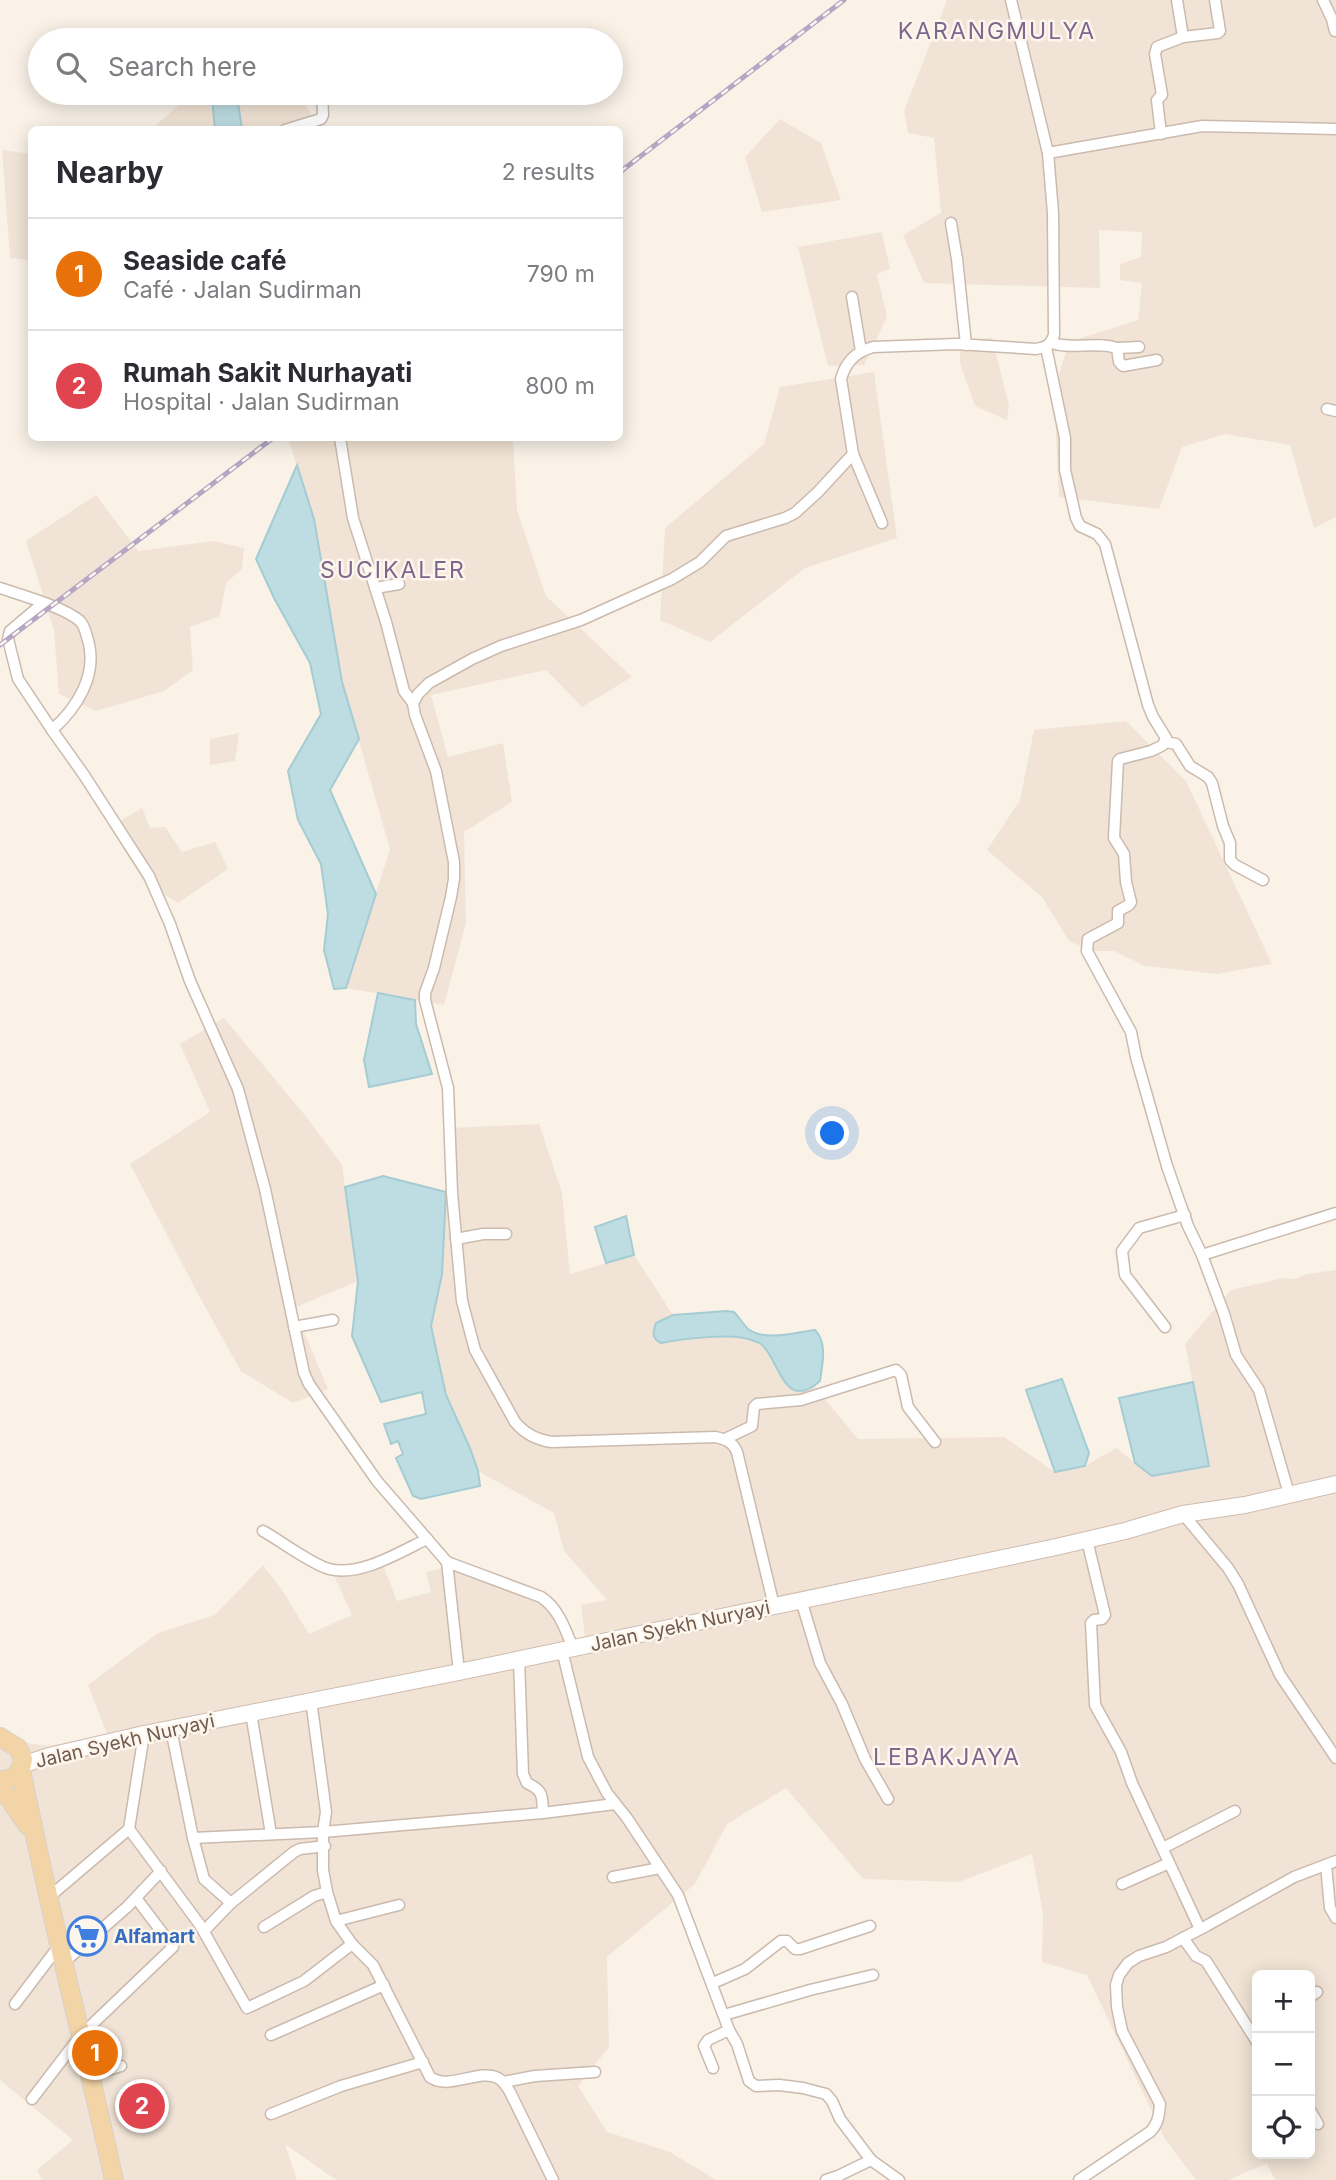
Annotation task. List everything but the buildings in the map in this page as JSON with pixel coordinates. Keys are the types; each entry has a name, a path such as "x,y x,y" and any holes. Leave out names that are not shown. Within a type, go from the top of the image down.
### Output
{"main road":[{"name":"Jalan Syekh Nuryayi","path":"11,1750 49,1756 1087,1540 1183,1514 1245,1505 1336,1484"},
{"path":"11,1750 13,1778 0,1783 33,1835"},
{"path":"11,1750 49,1898 114,2180"}],"street":[{"path":"1011,0 1048,153 1053,213 1054,335 1049,345 1065,438 1065,470 1080,526 1097,534 1105,544 1148,705 1166,738 1166,743"},
{"path":"1177,0 1183,37"},
{"path":"1161,134 1157,100 1162,95 1154,54 1157,47 1183,37 1218,33 1220,31 1214,0"},
{"path":"1322,0 1335,31"},
{"path":"297,126 321,118 323,105"},
{"path":"1048,153 1202,126 1336,129"},
{"path":"951,223 966,345"},
{"path":"852,297 861,351"},
{"path":"882,523 853,454 841,379 843,370 861,351 873,347 923,344 1035,348 1049,345 1117,348 1139,346"},
{"path":"1117,348 1119,362 1123,366 1157,360"},
{"path":"340,441 353,518 404,691 413,703 436,771 454,862 451,897 425,1000 448,1088 451,1169 462,1301 475,1350 520,1429 541,1440 725,1439 737,1452 774,1606"},
{"path":"413,703 429,683 449,670 501,646 581,620 608,608 691,569 726,536 795,513 853,454"},
{"path":"375,589 399,584"},
{"path":"0,588 79,620 85,630 92,651 85,690 52,730"},
{"path":"42,604 10,631 8,639 18,679 149,876 170,924 190,981 238,1089 265,1189 304,1373 309,1384 377,1481 447,1562 541,1597 550,1603 561,1620 586,1752 602,1786 660,1868 681,1903 749,2081 756,2086 803,2088 826,2094 840,2119 871,2160 899,2180"},
{"path":"1263,880 1230,860 1230,843 1212,783 1208,777 1190,766 1176,744 1166,743 1151,751 1119,759 1114,838 1124,854 1131,902 1118,911 1118,923 1091,937 1086,944 1091,960 1131,1032 1164,1160 1224,1314 1236,1355 1259,1390 1289,1494"},
{"path":"1202,1255 1336,1213"},
{"path":"1165,1327 1125,1275 1122,1251 1139,1228 1185,1215"},
{"path":"456,1239 483,1234 506,1234"},
{"path":"294,1326 333,1320"},
{"path":"725,1439 752,1426 754,1407 757,1405 801,1400 896,1370 901,1375 908,1407 935,1442"},
{"path":"1183,1514 1228,1568 1280,1675 1336,1758"},
{"path":"263,1531 321,1566 341,1570 381,1561 427,1539"},
{"path":"1087,1540 1105,1615 1091,1623 1095,1705 1121,1752 1132,1783 1200,1929"},
{"path":"447,1562 459,1672"},
{"path":"801,1600 820,1663 842,1704 865,1759 888,1799"},
{"path":"519,1659 523,1774 527,1783 538,1788 541,1793 543,1813"},
{"path":"311,1700 326,1812 323,1870 336,1921 352,1944 371,1961 430,2077 436,2082 493,2077 503,2082 553,2180"},
{"path":"251,1713 271,1835"},
{"path":"171,1729 204,1880 231,1903"},
{"path":"49,1898 129,1829 145,1734"},
{"path":"193,1838 323,1832 615,1804"},
{"path":"1163,1848 1234,1811"},
{"path":"129,1829 204,1931 247,2008 304,1981 352,1944"},
{"path":"204,1931 231,1903 294,1852 325,1846"},
{"path":"1122,1884 1169,1863"},
{"path":"1079,2180 1156,2126 1160,2104 1122,2031 1117,2007 1116,1985 1119,1975 1128,1963 1139,1956 1166,1947 1294,1877 1331,1863 1330,1908 1336,1918"},
{"path":"613,1877 660,1868"},
{"path":"15,2004 61,1954 136,1898 161,1871"},
{"path":"264,1927 314,1896 327,1892"},
{"path":"32,2099 81,2035 173,1947 136,1898"},
{"path":"336,1921 399,1905"},
{"path":"713,1983 745,1969 781,1941 787,1941 800,1949 870,1926"},
{"path":"1183,1938 1196,1956 1206,1961 1253,2033"},
{"path":"724,2015 873,1975"},
{"path":"271,2035 384,1985"},
{"path":"713,2068 704,2046 708,2040 729,2030"},
{"path":"271,2114 341,2086 423,2062"},
{"path":"91,2076 121,2066"},
{"path":"503,2082 535,2076 595,2072"},
{"path":"1315,2119 1318,2124"},
{"path":"826,2180 871,2160"}],"shaded area":[{"path":"947,0 1336,0 1336,517 1314,528 1290,445 1225,434 1182,447 1159,509 1059,497 1054,391 1069,342 1138,320 1142,283 1120,280 1120,264 1141,257 1142,232 1099,230 1100,288 924,283 903,235 941,213 934,138 908,133 904,111"},
{"path":"179,105 213,105 215,126 155,126"},
{"path":"238,105 305,105 318,126 242,126"},
{"path":"780,119 821,143 841,200 762,212 745,157"},
{"path":"2,150 28,154 28,260 10,258"},
{"path":"882,232 890,269 877,274 887,317 864,365 828,366 798,247"},
{"path":"992,338 1009,405 1007,420 975,406 960,363 960,340"},
{"path":"874,372 897,538 805,568 710,642 660,620 665,528 764,444 780,387"},
{"path":"289,441 513,441 517,510 546,596 632,677 582,707 546,670 431,695 448,757 503,743 512,802 464,832 466,923 444,1005 346,988 390,849 342,682 314,519"},
{"path":"96,495 138,551 213,541 244,548 242,569 226,583 220,616 190,627 193,670 164,691 96,711 59,694 54,630 26,541"},
{"path":"1126,721 1186,781 1272,964 1217,974 1145,966 1114,951 1092,951 1069,941 1042,897 987,850 1020,800 1034,730"},
{"path":"239,733 235,761 210,765 210,739"},
{"path":"142,808 150,828 165,827 182,852 215,842 228,869 178,903 144,882 110,827"},
{"path":"224,1018 308,1119 342,1165 358,1281 294,1308 328,1389 293,1403 241,1371 130,1164 210,1112 180,1044"},
{"path":"539,1124 562,1193 570,1274 634,1255 673,1315 656,1323 661,1343 680,1339 743,1337 752,1340 764,1346 783,1381 791,1388 805,1389 814,1386 858,1439 1004,1437 1055,1472 1085,1466 1116,1448 1152,1476 1209,1466 1185,1344 1231,1290 1336,1270 1336,2180 1275,2180 1267,2163 1229,2180 1196,2180 1165,2139 1087,1975 1042,1962 1043,1913 1032,1854 959,1882 863,1879 786,1788 727,1824 695,1884 607,1957 609,2047 578,2086 607,2132 670,2152 716,2180 336,2180 285,2144 297,2180 42,2180 37,2170 73,2140 0,2080 0,1733 18,1742 49,1746 107,1734 88,1685 158,1633 215,1615 263,1565 309,1634 352,1615 332,1571 383,1565 397,1601 431,1592 426,1572 464,1564 542,1594 572,1639 585,1637 581,1605 607,1600 564,1551 554,1513 478,1471 446,1395 431,1326 442,1274 449,1128"}],"water":[{"path":"213,105 238,105 242,126 215,126"},
{"path":"297,465 314,519 342,682 359,739 330,790 376,894 346,988 334,989 324,950 328,914 321,864 298,820 288,771 321,714 310,663 256,559"},
{"path":"378,993 415,1000 416,1024 432,1074 369,1087 364,1060"},
{"path":"383,1176 446,1192 442,1274 431,1326 446,1395 470,1448 480,1486 421,1499 413,1496 396,1458 403,1454 398,1441 391,1444 384,1424 426,1414 422,1392 381,1402 352,1336 358,1281 345,1187"},
{"path":"626,1216 634,1255 606,1263 595,1227"},
{"path":"734,1312 748,1329 763,1335 815,1330 823,1348 820,1381 808,1389 798,1391 790,1388 762,1345 746,1338 708,1337 661,1343 654,1337 656,1323 673,1315"},
{"path":"1062,1379 1089,1453 1085,1466 1055,1472 1026,1390"},
{"path":"1193,1382 1209,1466 1152,1476 1135,1463 1119,1398"}],"railway":[{"path":"623,170 844,0"},
{"path":"0,645 269,441"}],"place":[{"name":"Alfamart","path":"87,1936"},
{"name":"Seaside café","path":"95,2053"},
{"name":"Rumah Sakit Nurhayati","path":"142,2106"}],"district":[{"name":"KARANGMULYA","path":"997,31"},
{"name":"SUCIKALER","path":"393,570"},
{"name":"LEBAKJAYA","path":"947,1757"}]}
